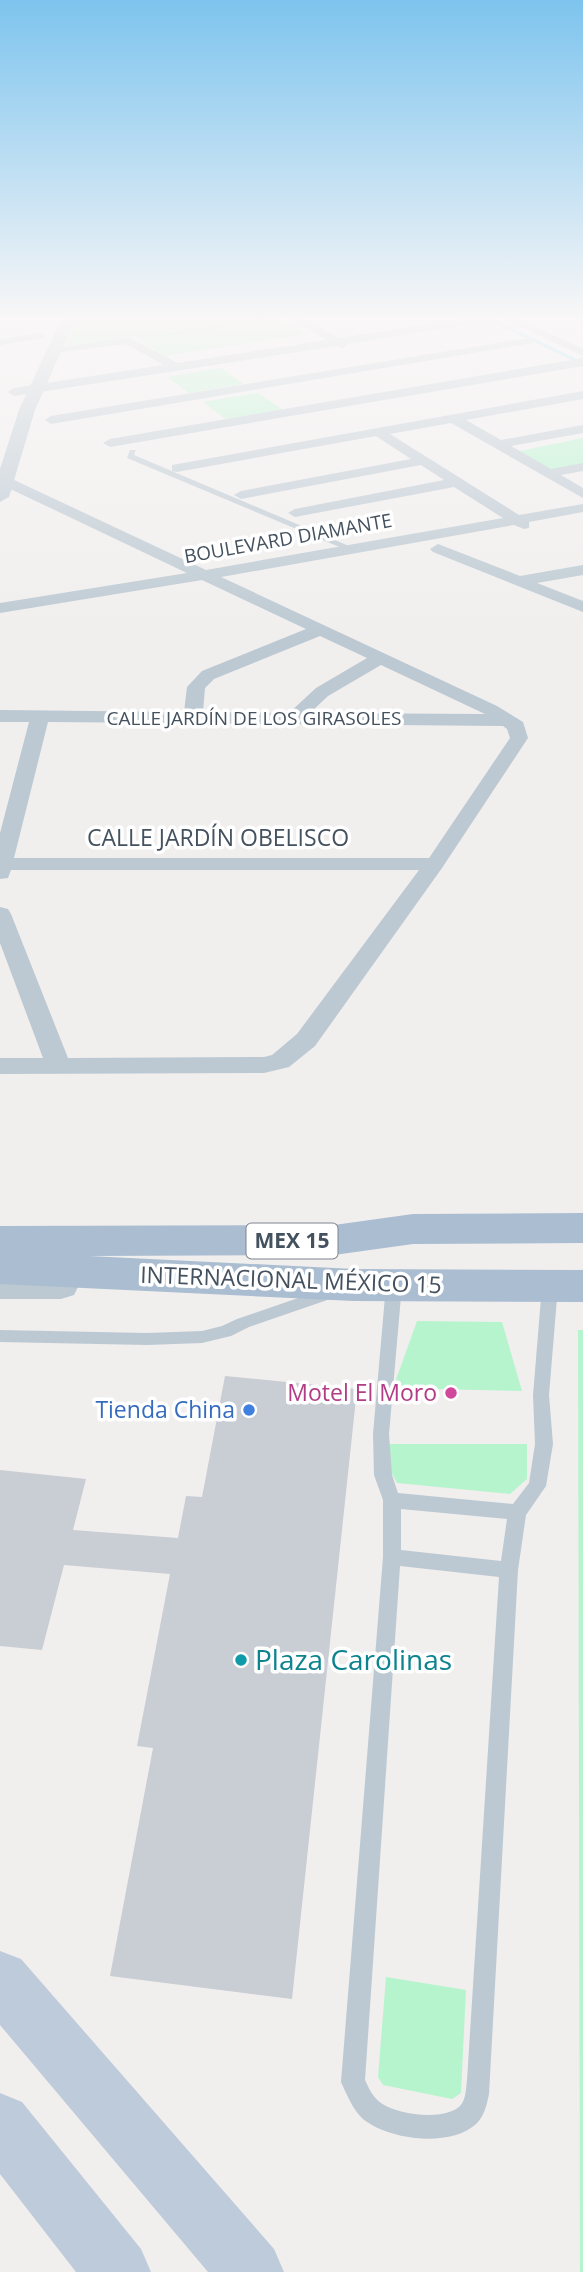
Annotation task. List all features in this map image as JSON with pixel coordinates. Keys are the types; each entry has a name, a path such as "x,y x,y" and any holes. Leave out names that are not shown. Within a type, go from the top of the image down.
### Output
{"main road":[{"name":"INTERNACIONAL MÉXICO 15","path":"0,1241 315,1241 413,1230 583,1228"},
{"name":"INTERNACIONAL MÉXICO 15","path":"0,1268 374,1285 566,1286"},
{"path":"0,1980 251,2272"},
{"path":"0,2124 118,2272"}],"street":[{"path":"0,1066 264,1065 280,1060 306,1040 435,864 519,738 516,726 509,720 380,658 210,578 3,490 23,424"},
{"path":"62,424 75,429"},
{"path":"133,452 104,441 215,424"},
{"path":"264,424 297,446"},
{"path":"177,468 422,424"},
{"path":"469,424 497,445 583,494"},
{"path":"497,445 583,429"},
{"path":"378,432 533,532"},
{"path":"241,495 422,461"},
{"path":"548,474 583,467"},
{"path":"295,513 457,482"},
{"name":"BOULEVARD DIAMANTE","path":"0,617 352,549 583,508"},
{"name":"BOULEVARD DIAMANTE","path":"0,608 438,549 583,523"},
{"path":"438,549 583,607"},
{"path":"519,581 583,570"},
{"path":"193,717 196,687 208,675 319,630"},
{"path":"294,718 322,692 380,658"},
{"name":"CALLE JARDÍN DE LOS GIRASOLES","path":"0,716 509,720"},
{"path":"1,867 40,716"},
{"name":"CALLE JARDÍN OBELISCO","path":"1,867 435,864"},
{"path":"0,914 59,1066"},
{"path":"0,1232 315,1241"},
{"path":"0,1285 374,1285"}],"lane":[{"path":"133,452 130,456 352,549"},
{"path":"0,1336 138,1339 202,1337 374,1285 383,1475 392,1500 392,1558 353,2082 361,2098 375,2113 414,2127 455,2123 468,2115 478,2091 509,1570 517,1512 537,1486 544,1444 541,1395 566,1286"},
{"path":"392,1500 517,1512"},
{"path":"392,1558 509,1570"}],"green space":[{"path":"583,438 583,464 550,471 515,452"},
{"path":"417,1321 502,1322 522,1391 393,1388"},
{"path":"578,1330 583,1330 583,2272 580,2272"},
{"path":"390,1444 527,1444 527,1479 510,1494 397,1483 390,1470"},
{"path":"386,1977 466,1990 461,2093 452,2099 383,2085 378,2077"}],"building":[{"name":"Plaza Carolinas","path":"225,1376 357,1389 292,1999 110,1976 153,1748 137,1746 170,1574 64,1565 42,1650 0,1646 0,1470 86,1479 73,1530 178,1538 186,1496 202,1497"}],"place":[{"name":"Motel El Moro","path":"451,1393"},
{"name":"Tienda China","path":"249,1410"},
{"name":"Plaza Carolinas","path":"241,1660"}]}
